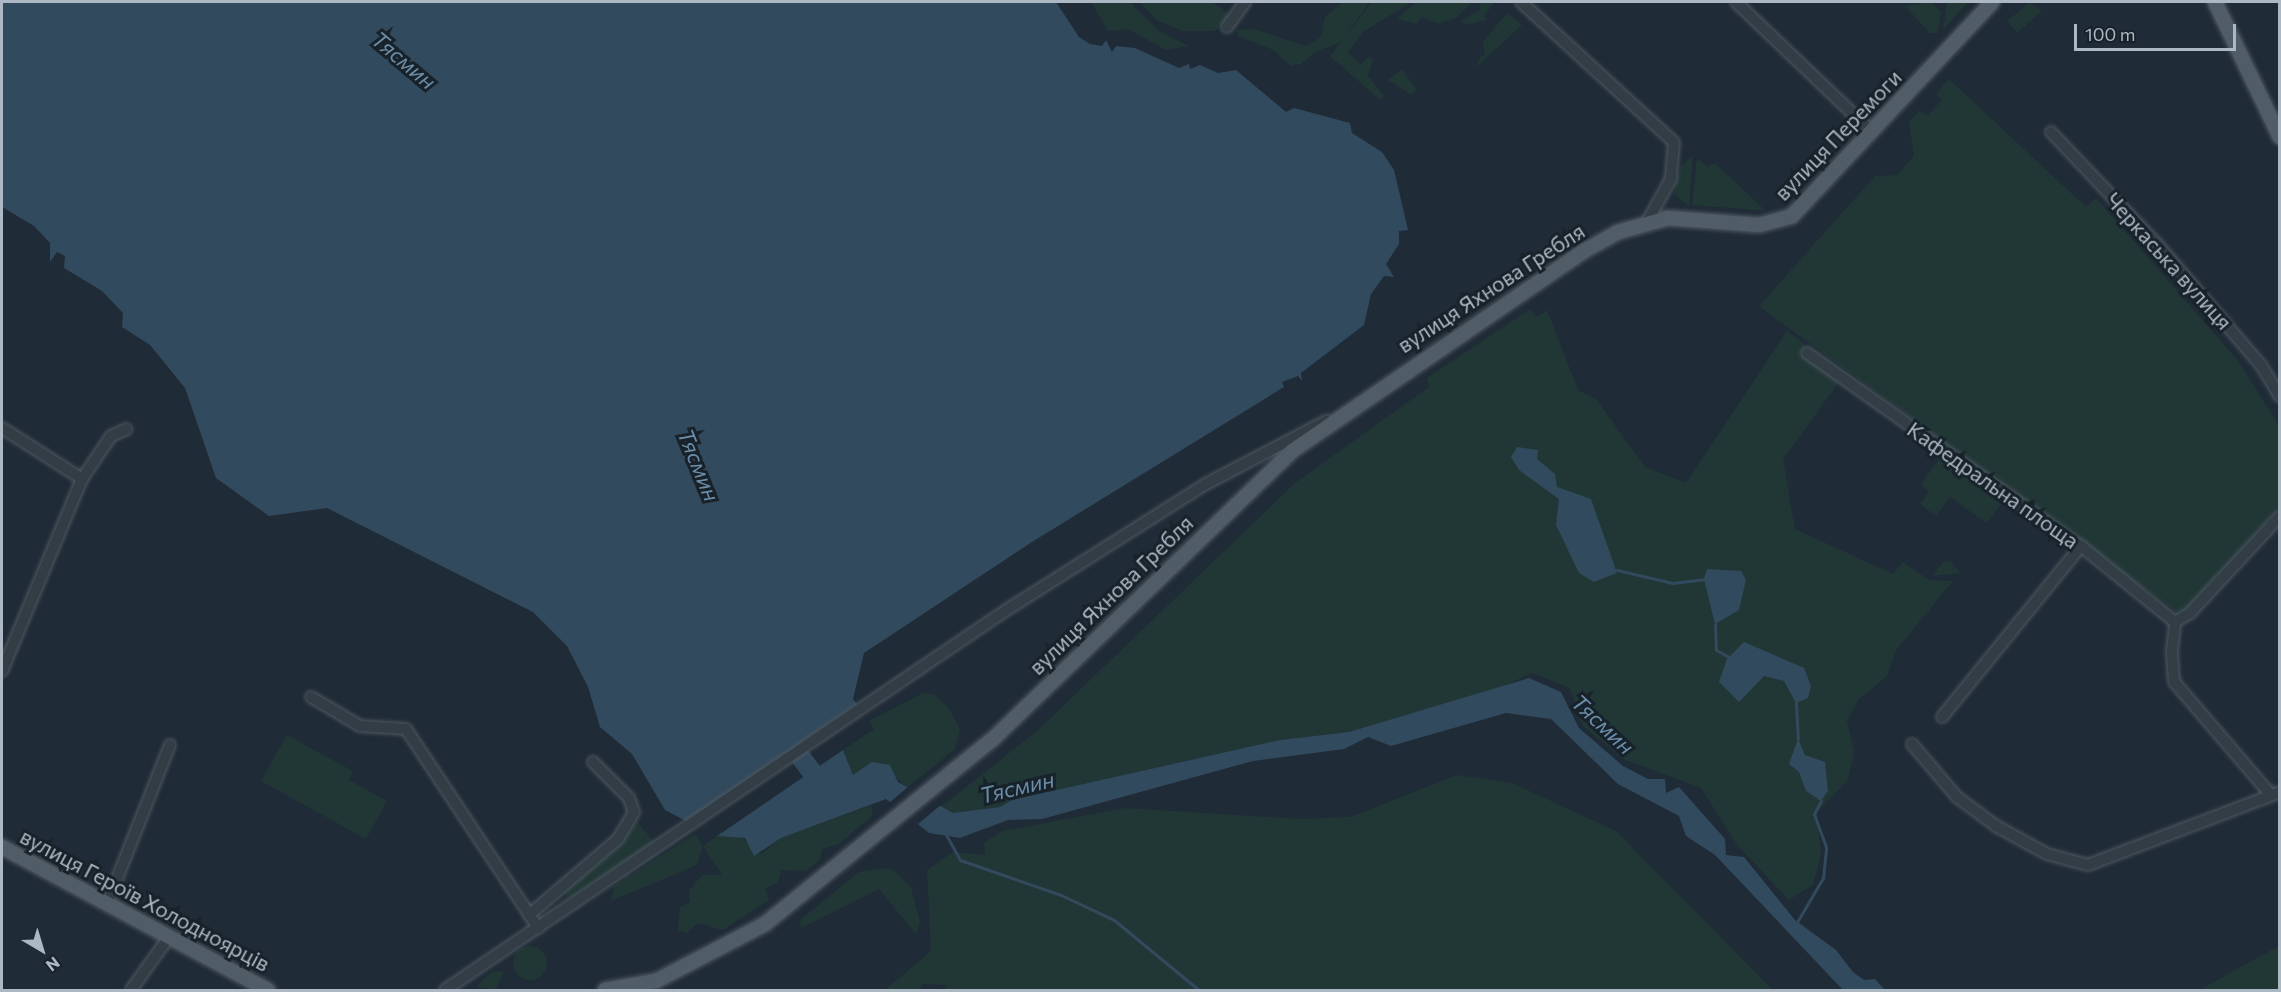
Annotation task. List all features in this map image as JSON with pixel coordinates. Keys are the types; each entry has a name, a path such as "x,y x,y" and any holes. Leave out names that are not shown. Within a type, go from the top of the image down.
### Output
{"main road":[{"name":"вулиця Перемоги","path":"1647,222 1668,218 1781,222 1804,206 1992,2"},
{"path":"2215,2 2280,137"},
{"name":"вулиця Яхнова Гребля","path":"605,990 660,986 765,924 966,762 1249,491 1337,416 1584,251 1647,222"},
{"name":"вулиця Героїв Холодноярців","path":"2,847 268,990"}],"street":[{"path":"1227,27 1245,2"},
{"path":"1521,2 1670,136 1676,149 1662,206 1668,218"},
{"path":"1736,2 1872,132"},
{"name":"Черкаська вулиця","path":"2051,132 2187,280 2261,365 2280,397"},
{"path":"1647,222 1664,194"},
{"name":"Кафедральна площа","path":"1807,353 2080,546 2175,622"},
{"path":"445,990 860,709 1204,485 1337,416"},
{"path":"2,428 82,479"},
{"path":"2,671 82,479 111,436 127,429"},
{"path":"1912,744 1957,797 1996,826 2047,854 2088,866 2275,793 2174,682 2175,622 2190,613 2280,516"},
{"path":"1942,717 2080,546"},
{"path":"310,697 360,726 406,729 538,928"},
{"path":"107,904 170,745"},
{"path":"529,915 618,839 634,812 629,798 593,762"},
{"path":"131,990 169,937"}],"green space":[{"path":"1091,2 1130,2 1160,32 1189,46 1166,50 1128,29 1108,31"},
{"path":"1140,2 1212,2 1232,16 1215,31 1182,31 1156,20"},
{"path":"1343,2 1370,2 1340,43 1316,51 1301,64 1291,66 1273,50 1238,36 1237,30 1254,29 1306,46 1321,37 1325,17"},
{"path":"1372,2 1411,2 1362,33 1348,52 1361,64 1369,56 1373,60 1368,76 1384,96 1380,100 1330,56"},
{"path":"1416,2 1472,2 1456,18 1438,24 1422,17 1416,24 1397,19"},
{"path":"1480,2 1494,3 1484,16 1488,19 1466,25 1461,21 1480,10"},
{"path":"1931,2 1941,12 1937,33 1930,33 1905,6"},
{"path":"1947,2 1968,2 1943,30"},
{"path":"2030,2 2042,11 2017,33 2007,21"},
{"path":"1507,13 1522,25 1411,127 1475,68 1481,55 1485,57 1483,42"},
{"path":"1402,69 1417,90 1411,95 1388,80"},
{"path":"1949,79 2086,207 2096,198 2239,362 2279,426 2279,507 2184,611 2175,611 1759,306 1875,176 1897,175 1914,156 1909,122 1920,110 1927,116 1942,100 1936,94"},
{"path":"1693,155 1689,207 1675,194 1675,182 1682,165"},
{"path":"1697,158 1708,167 1715,163 1766,211 1692,205"},
{"path":"1530,309 1536,317 1547,310 1578,390 1596,399 1645,467 1686,483 1787,331 1845,374 1783,459 1795,529 1893,574 1903,562 1929,580 1953,581 1896,650 1887,676 1859,699 1847,721 1854,752 1848,780 1817,812 1821,854 1813,885 1789,900 1737,845 1701,788 1623,759 1582,725 1570,688 1532,673 1502,687 1349,732 1280,740 1012,800 1000,807 953,813 941,807 1037,731 1295,483 1429,387 1427,378"},
{"path":"1945,451 2008,495 1986,523 1950,497 1936,516 1920,504 1929,492 1921,484"},
{"path":"1950,561 1961,573 1932,576 1943,562"},
{"path":"923,693 934,694 948,707 960,729 955,749 907,788 893,774 853,775 843,750 874,729 869,721"},
{"path":"287,735 353,771 349,780 387,801 366,839 261,781"},
{"path":"1457,775 1512,783 1616,831 1773,990 945,990 947,985 922,984 921,990 885,990 931,951 927,870 953,852 985,855 984,843 1002,831 1125,808 1302,819 1350,817"},
{"path":"872,805 872,816 839,844 822,849 820,859 806,871 781,870 778,882 765,889 769,900 723,930 698,923 687,933 678,930 680,907 690,902 689,891 702,875 722,875 703,846 717,836 737,834 761,854 781,838"},
{"path":"637,821 654,842 569,898 564,893 623,842"},
{"path":"695,834 703,846 697,865 611,901 614,886"},
{"path":"881,868 894,870 911,888 920,922 916,934 879,889 801,928 800,920 859,872"},
{"path":"530,946 542,951 547,963 542,975 530,980 518,975 513,963 518,951"},
{"path":"2279,946 2279,990 2199,990"},
{"path":"493,971 504,972 496,989 475,987"}],"water":[{"path":"2,2 1056,2 1079,37 1090,44 1102,46 1106,40 1112,52 1116,46 1135,48 1179,68 1189,64 1190,69 1200,65 1218,73 1236,70 1286,112 1294,108 1350,123 1352,133 1382,152 1394,170 1408,230 1399,231 1399,244 1386,264 1394,277 1384,276 1371,294 1364,325 1301,373 1302,381 1298,376 1282,382 1284,387 1032,542 864,653 853,699 857,704 686,821 665,810 632,754 600,727 588,687 567,646 533,612 327,508 269,516 216,478 185,388 150,345 122,327 123,313 102,291 64,268 65,256 57,252 50,262 50,243 34,226 2,207"},
{"path":"1517,447 1538,450 1537,459 1555,474 1557,487 1591,499 1617,573 1594,582 1579,573 1556,525 1559,499 1519,470 1511,457"},
{"path":"1707,569 1741,571 1746,580 1739,610 1715,624 1704,579"},
{"path":"1744,642 1804,668 1811,686 1808,698 1796,703 1784,681 1764,676 1739,702 1719,682 1727,659"},
{"name":"Тясмин","path":"1529,678 1561,692 1579,728 1623,766 1648,779 1665,779 1666,793 1679,787 1725,839 1726,855 1744,857 1795,920 1836,950 1853,972 1864,980 1875,979 1885,990 1843,990 1715,855 1686,836 1679,816 1618,784 1551,719 1506,713 1391,746 1368,737 1344,749 1253,761 1042,819 1008,820 960,838 929,833 886,799 781,838 754,856 745,838 717,836 843,750 853,775 872,762 890,765 898,782 953,813 1000,807 1012,800 1280,740 1349,732"},
{"path":"1798,739 1805,755 1825,762 1828,791 1821,801 1806,791 1799,772 1789,764"}],"pier":[{"path":"909,786 942,804 918,824 888,804"}],"waterway":[{"path":"1617,570 1673,583 1704,579"},
{"path":"1715,624 1716,650 1731,658"},
{"path":"1796,703 1798,739"},
{"name":"Тясмин","path":"784,735 827,792"},
{"path":"1797,922 1823,878 1826,847 1814,814 1821,801"},
{"path":"944,831 960,860 1061,895 1114,920 1199,990"}]}
